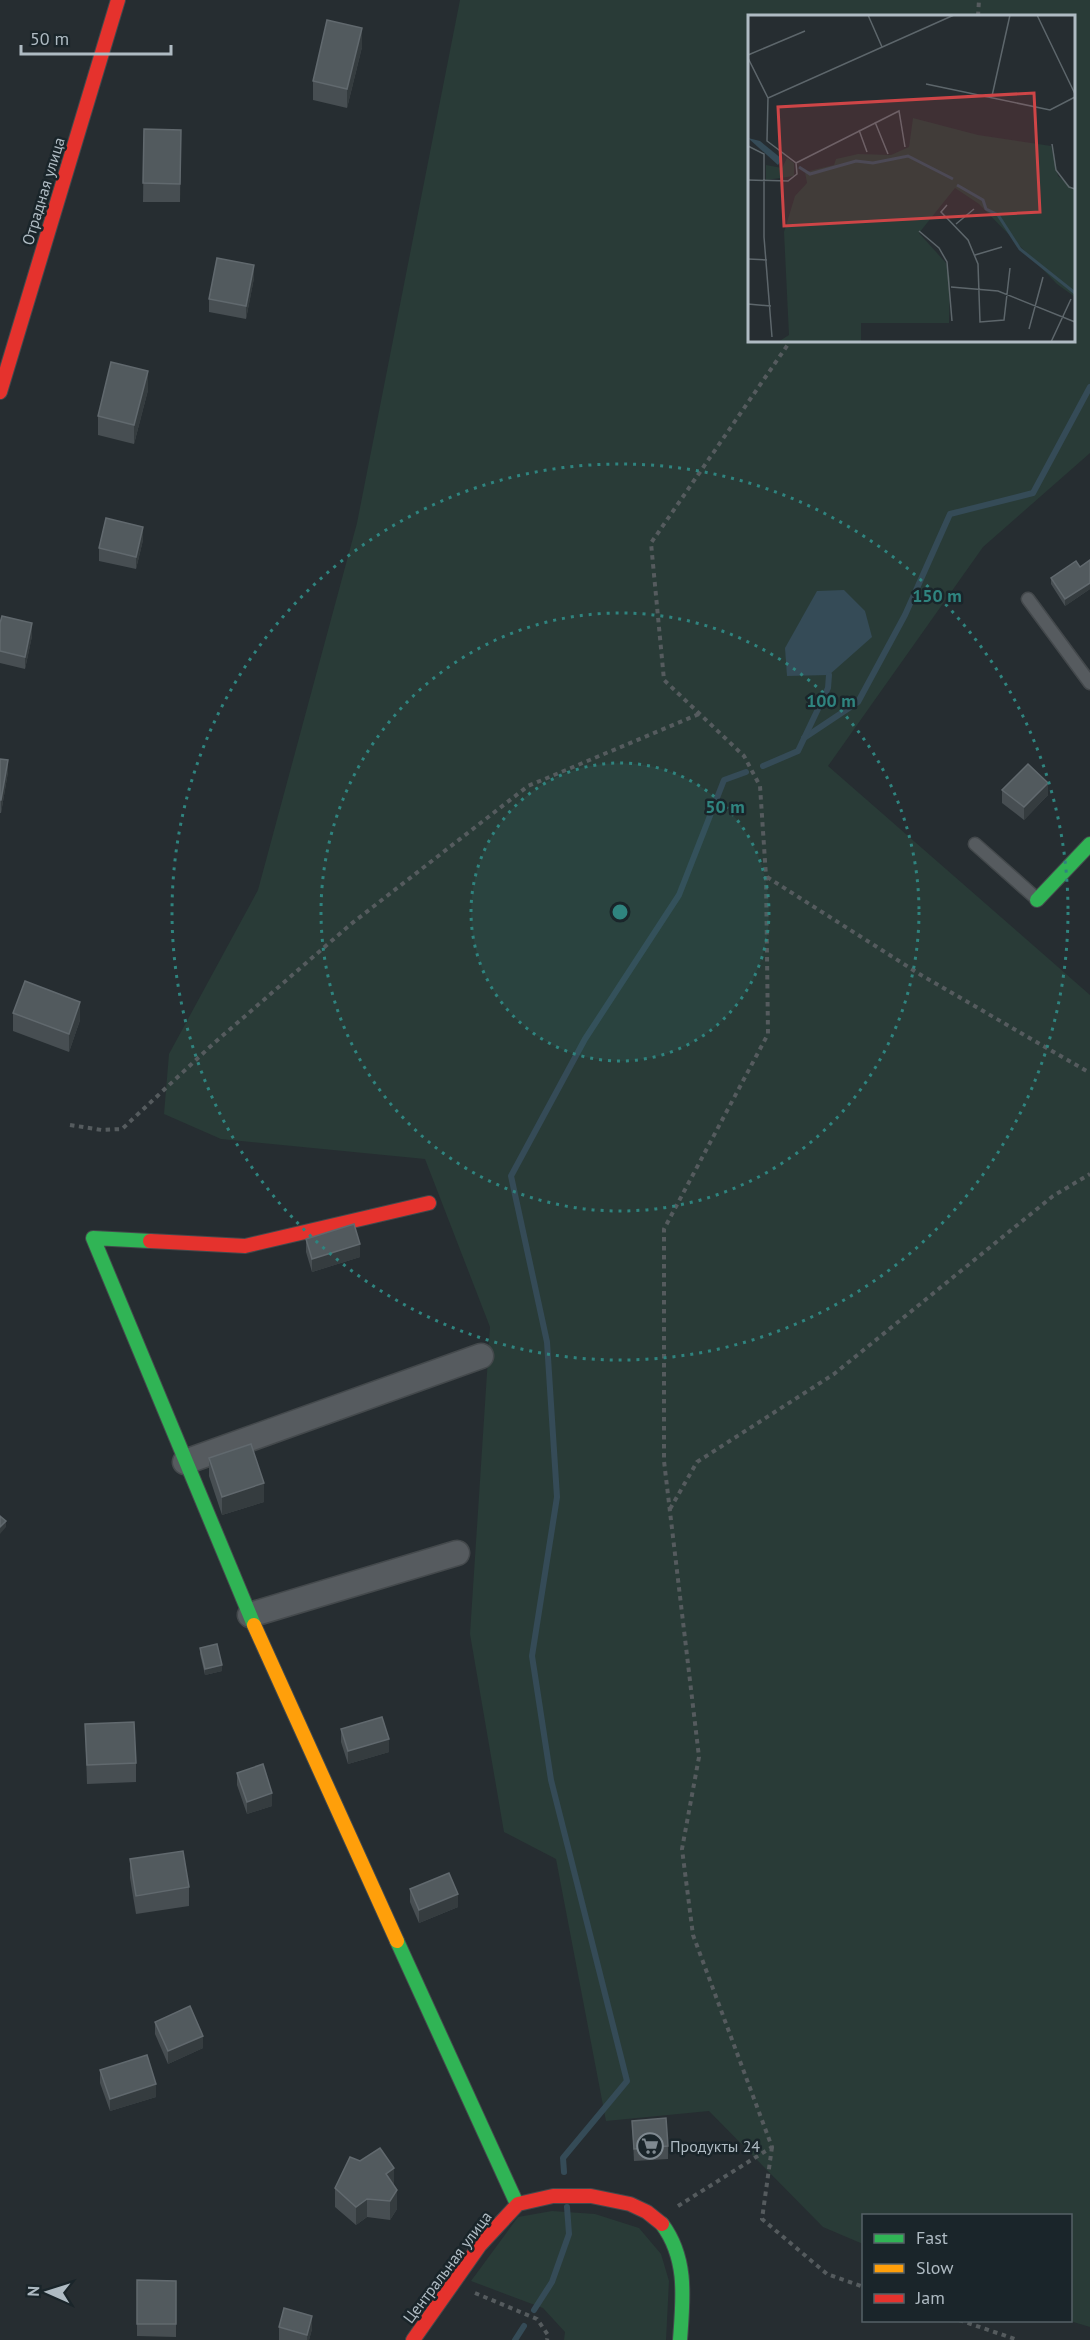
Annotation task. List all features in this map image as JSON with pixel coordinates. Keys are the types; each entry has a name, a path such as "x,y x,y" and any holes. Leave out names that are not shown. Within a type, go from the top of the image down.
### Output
{"street":[{"name":"Отрадная улица","path":"1,383 118,0"},
{"path":"1037,900 1090,844"},
{"path":"429,1203 245,1246 93,1239 250,1615 511,2194 518,2204 556,2195 589,2194 621,2200 658,2218 672,2237 680,2261 683,2284 680,2340"},
{"path":"185,1462 481,1356"},
{"path":"250,1615 457,1553"},
{"name":"Центральная улица","path":"413,2340 495,2228 518,2204"}],"lane":[{"path":"1028,599 1090,682"},
{"path":"975,844 1037,900"}],"path":[{"path":"978,15 979,0"},
{"path":"790,342 651,543 664,681 744,756 760,786 766,876 768,1034 664,1229 664,1461 699,1757 682,1849 693,1935 772,2146 762,2219 827,2274 862,2286"},
{"path":"70,1125 102,1130 122,1129 213,1044 351,924 528,786 699,714"},
{"path":"766,876 921,975 1090,1073"},
{"path":"670,1509 697,1462 834,1374 1053,1196 1090,1174"},
{"path":"658,2218 772,2146"},
{"path":"453,2284 537,2319 548,2335 547,2340"},
{"path":"965,2322 1018,2340"}],"green space":[{"path":"460,0 1090,0 1090,453 983,547 828,766 1090,995 1090,2327 1072,2322 1072,2214 862,2214 862,2244 823,2227 709,2111 606,2121 556,1859 504,1832 470,1634 490,1327 425,1159 221,1139 164,1114 169,1054 258,890 357,523"},
{"path":"552,2211 595,2214 639,2228 661,2254 669,2281 666,2340 564,2340 565,2332 543,2308 471,2281 518,2217"}],"water":[{"path":"844,590 865,611 872,637 829,675 787,676 785,648 817,591"}],"building":[{"path":"327,20 362,28 347,89 313,81"},
{"path":"144,129 181,130 180,184 143,183"},
{"path":"217,258 254,265 246,306 209,299"},
{"path":"111,362 148,371 134,425 98,416"},
{"path":"106,518 143,527 136,557 99,548"},
{"path":"1090,560 1090,583 1065,599 1051,578 1076,561 1080,567"},
{"path":"2,616 32,623 25,657 0,651"},
{"path":"0,759 8,760 1,800 0,800"},
{"path":"1028,764 1048,783 1024,807 1002,790"},
{"path":"25,981 80,1002 69,1034 13,1013"},
{"path":"354,1224 360,1244 312,1259 306,1239"},
{"path":"251,1444 264,1483 222,1497 209,1458"},
{"path":"0,1516 6,1521 0,1527"},
{"path":"217,1644 222,1665 205,1669 200,1648"},
{"path":"382,1717 389,1739 348,1751 341,1729"},
{"path":"134,1722 136,1763 87,1765 85,1724"},
{"path":"263,1764 272,1793 247,1802 237,1773"},
{"path":"183,1851 189,1887 136,1896 130,1859"},
{"path":"449,1873 458,1894 419,1910 410,1889"},
{"path":"190,2006 203,2036 168,2051 155,2022"},
{"path":"147,2055 156,2084 110,2099 100,2070"},
{"path":"666,2118 668,2146 634,2149 632,2121"},
{"path":"380,2148 394,2168 386,2174 397,2190 390,2201 367,2199 356,2207 335,2188 350,2157 360,2161"},
{"path":"137,2280 176,2281 176,2324 137,2324"},
{"path":"284,2308 312,2316 307,2335 279,2327"}],"waterway":[{"path":"804,738 858,702 905,615 950,514 1033,493 1090,387"},
{"path":"763,766 798,751 828,688 829,675"},
{"path":"564,2172 563,2158 627,2081 551,1780 532,1656 557,1497 547,1342 511,1176 585,1039 679,895 724,780 746,772"},
{"path":"534,2310 552,2282 569,2234 567,2207"},
{"path":"515,2340 524,2326"}],"traffic: fast":[{"path":"1037,900 1090,844"},
{"path":"150,1241 93,1238 254,1625"},
{"path":"397,1941 517,2204"},
{"path":"662,2224 670,2237 680,2265 682,2280 680,2340"}],"traffic: slow":[{"path":"254,1625 397,1941"}],"traffic: jam":[{"path":"0,392 118,0"},
{"path":"150,1241 245,1246 429,1203"},
{"path":"413,2340 480,2245 518,2204 553,2196 591,2196 630,2204 647,2212 662,2224"}],"place":[{"name":"Продукты 24","path":"650,2146"}]}
